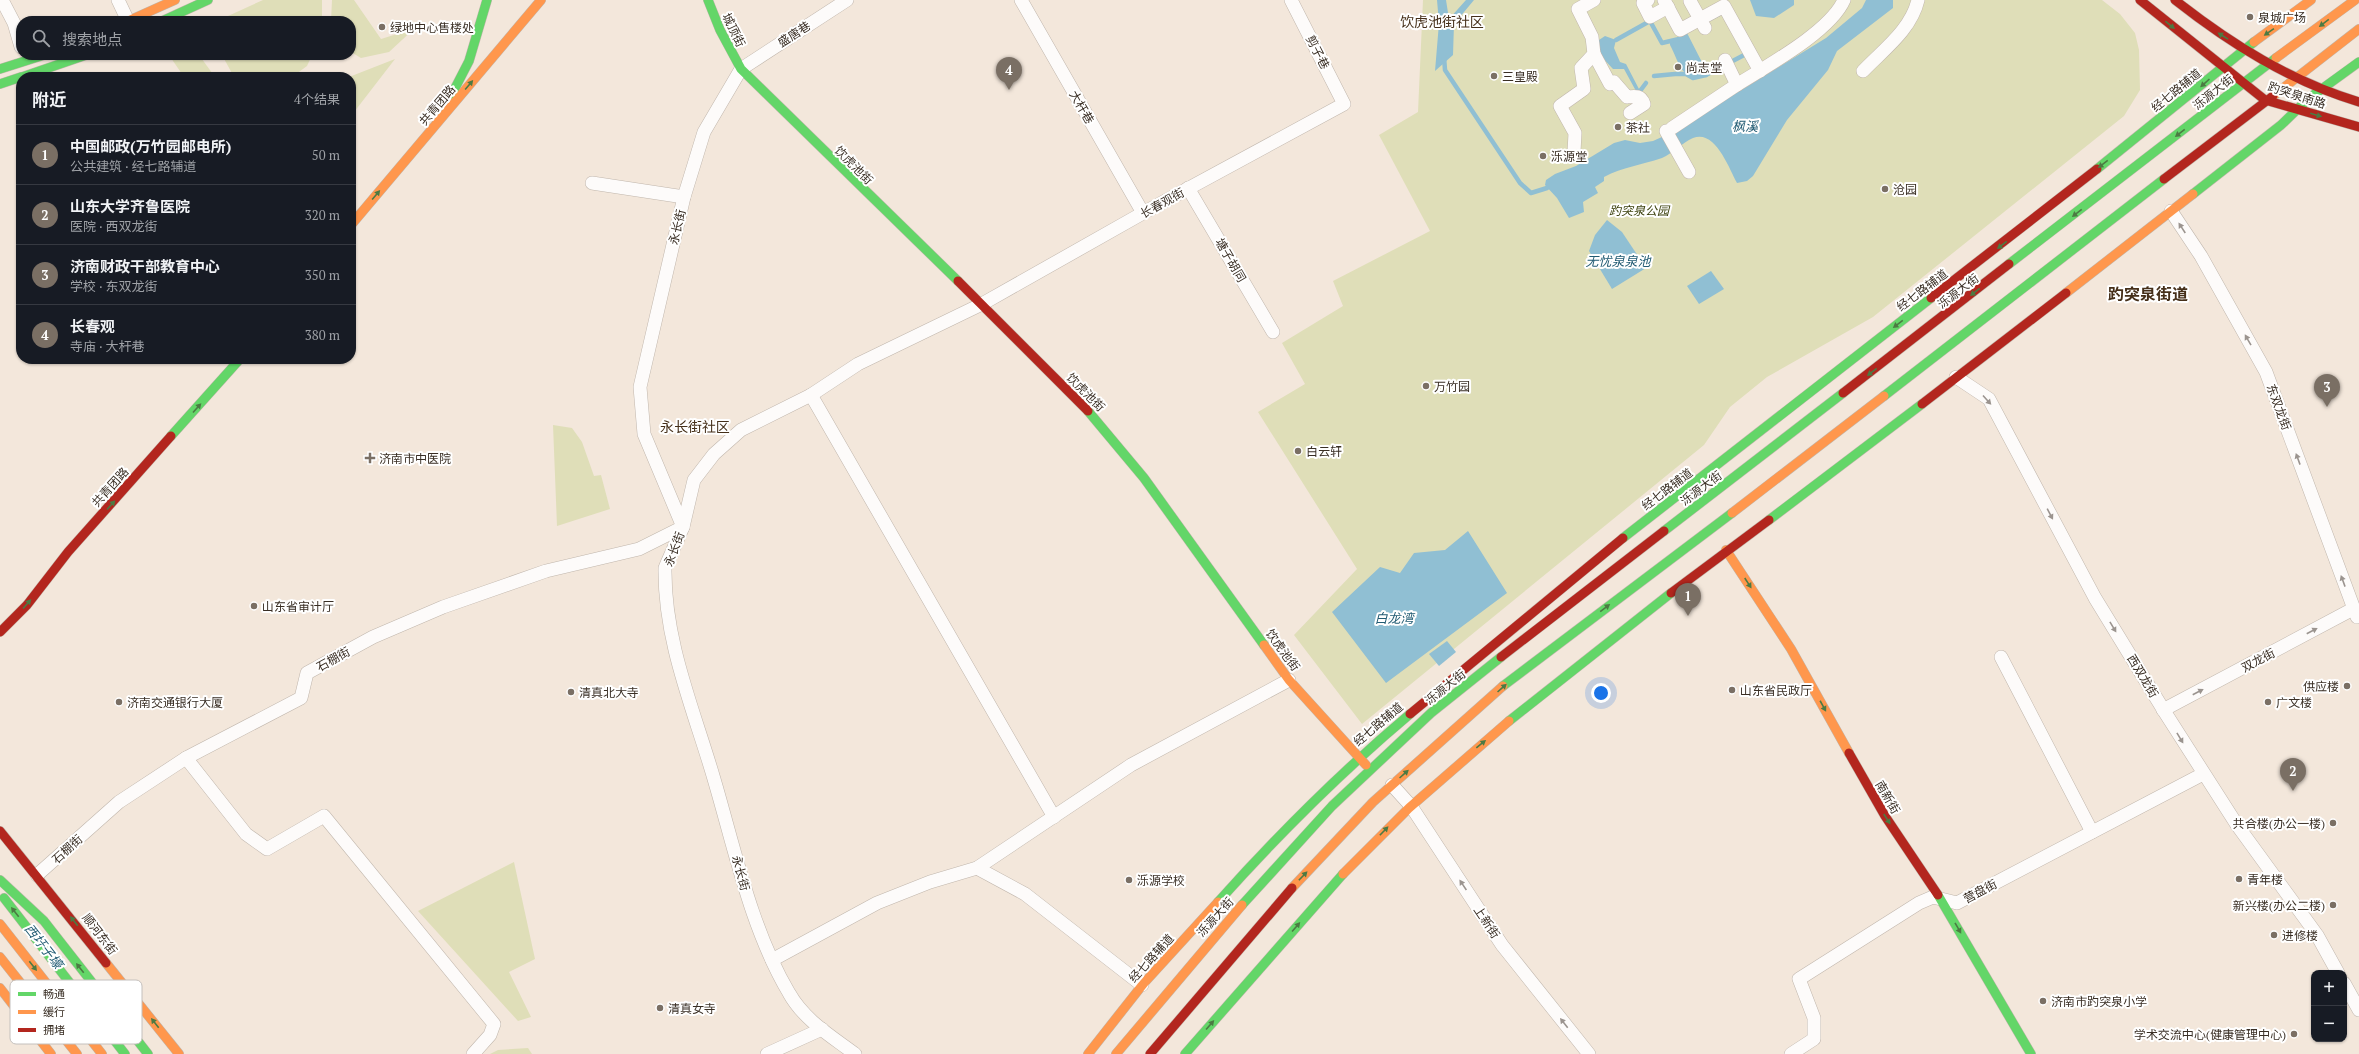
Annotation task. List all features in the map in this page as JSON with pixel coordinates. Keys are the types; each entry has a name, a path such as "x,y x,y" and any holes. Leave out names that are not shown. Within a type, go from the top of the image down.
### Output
{"main road":[{"path":"139,16 175,0"},
{"path":"173,16 208,0"},
{"path":"438,122 469,61 487,0"},
{"name":"共青团路","path":"356,219 541,0"},
{"name":"城顶街","path":"708,0 720,30 741,69"},
{"name":"趵突泉南路","path":"2140,0 2265,100 2359,127"},
{"name":"趵突泉南路","path":"2175,0 2207,26 2245,48 2268,64 2294,78 2359,102"},
{"name":"经七路辅道","path":"1088,1054 1142,985 1263,852 1358,756 1509,630 1682,490 1711,471 1776,417 2003,244 2206,83 2222,66 2245,48 2312,0"},
{"name":"泺源大街","path":"1116,1054 1212,938 1332,806 1431,713 1576,597 1730,482 2244,82 2355,0"},
{"path":"1150,1054 1274,906 1392,785 1508,682 2142,198 2254,111 2265,100 2359,29"},
{"path":"0,69 20,60"},
{"path":"36,72 71,60"},
{"path":"1185,1054 1348,868 1411,806 1460,762 1589,656 1726,550 1956,377 2171,211 2281,125 2295,109 2319,88 2359,62"},
{"name":"饮虎池街","path":"741,69 873,200 982,304 1096,419 1144,478 1289,680 1370,770"},
{"path":"0,84 16,79"},
{"name":"共青团路","path":"0,632 27,605 68,552 236,364"},
{"name":"南新街","path":"1726,550 1791,649 1885,816 1942,901 2031,1054"},
{"name":"顺河东街","path":"0,831 120,980"},
{"path":"0,880 44,921 90,980"},
{"path":"0,893 68,980"},
{"path":"0,924 44,980"},
{"path":"0,957 18,980"},
{"path":"0,988 10,1001"},
{"name":"顺河东街","path":"142,1007 179,1054"},
{"path":"43,1044 51,1054"},
{"path":"69,1044 77,1054"},
{"path":"94,1044 102,1054"},
{"path":"117,1044 125,1054"},
{"path":"140,1044 148,1054"}],"street":[{"path":"2,0 16,30"},
{"path":"118,0 126,16"},
{"name":"盛唐巷","path":"741,69 847,0"},
{"name":"大杆巷","path":"1021,0 1143,213"},
{"name":"剪子巷","path":"1292,0 1344,104"},
{"path":"1594,0 1578,9 1592,37 1594,54 1610,84 1620,79 1627,97 1637,96 1642,99 1644,104 1630,113"},
{"path":"1648,0 1643,3 1650,17 1667,6 1691,0 1702,23"},
{"path":"1689,172 1668,131 1760,71 1821,27 1840,8 1844,0"},
{"path":"1863,71 1894,42 1915,10 1918,0"},
{"path":"1667,6 1680,30 1702,23 1724,6 1734,32 1760,71"},
{"path":"1576,154 1574,133 1560,106 1584,89 1581,68 1594,54"},
{"path":"1726,63 1737,85"},
{"name":"永长街","path":"741,69 704,132 684,197 640,387 644,434 683,527 665,566 669,625 690,709 706,752 749,900 772,960 789,994 809,1020 855,1054"},
{"name":"长春观街","path":"683,527 694,480 714,454 741,430 811,395 858,364 982,304 1188,188 1344,104"},
{"path":"592,183 684,197"},
{"name":"塘子胡同","path":"1188,188 1273,332"},
{"name":"东双龙街","path":"2171,211 2201,256 2266,372 2355,613"},
{"name":"西双龙街","path":"1956,377 1989,399 2095,598 2163,710 2237,825 2317,935 2336,970"},
{"path":"811,395 1054,817"},
{"name":"石棚街","path":"37,875 119,802 186,758 301,698 307,673 373,637 443,607 546,572 639,549 683,527"},
{"name":"双龙街","path":"2163,710 2355,613"},
{"path":"2001,657 2092,832"},
{"path":"772,960 877,903 930,882 977,868 1131,765 1289,680"},
{"path":"186,758 246,834 267,848 324,816 494,1024 490,1035 473,1054"},
{"name":"营盘街","path":"1791,1054 1814,1039 1814,1018 1799,979 1919,903 1933,897 1942,901 1957,903 2203,774"},
{"name":"上新街","path":"1392,785 1411,806 1502,945 1588,1054"},
{"path":"977,868 1025,894 1142,985"},
{"path":"2347,988 2359,1010"},
{"path":"767,1054 822,1029"}],"green space":[{"path":"263,0 322,0 322,16 228,16"},
{"path":"332,0 354,0 381,39 397,34 414,22 416,27 389,52 361,58 356,55 356,16 331,16"},
{"name":"趵突泉公园","path":"1423,0 2102,0 2120,14 2135,33 2139,50 2140,90 2124,116 1873,317 1767,377 1730,407 1704,445 1362,724 1294,635 1357,569 1258,412 1305,384 1282,343 1343,306 1333,281 1430,231 1379,135 1418,112"},
{"path":"395,59 356,110 356,74"},
{"path":"172,60 203,60 211,72 181,72"},
{"path":"225,60 310,60 307,66 299,72 231,72"},
{"path":"553,425 572,428 582,442 594,476 601,475 610,509 557,526"},
{"path":"514,862 535,959 509,972 531,1017 518,1021 418,911"},
{"path":"528,1048 532,1054 490,1054 498,1050"}],"water":[{"path":"1437,0 1446,0 1449,19 1466,0 1474,0 1454,24 1453,55 1435,71 1439,23"},
{"path":"1750,0 1794,0 1794,5 1774,18 1756,16"},
{"name":"枫溪","path":"1866,0 1893,0 1893,8 1837,51 1828,70 1787,120 1753,176 1747,181 1737,183 1725,160 1714,144 1708,139 1701,137 1689,140 1662,158 1625,168 1604,177 1604,181 1595,187 1598,193 1583,202 1584,212 1569,218 1557,198 1545,185 1546,180 1555,174 1576,166 1614,143 1625,140 1640,143 1653,141 1673,132 1826,38 1862,8"},
{"path":"1684,32 1706,75 1691,75 1682,70 1679,65 1670,42 1679,39"},
{"path":"1605,36 1616,40 1614,48 1620,62 1626,64 1640,91 1636,91 1624,69 1613,69 1598,53 1599,40"},
{"name":"无忧泉泉池","path":"1607,220 1622,232 1646,268 1612,289 1589,251 1595,235"},
{"path":"1711,271 1724,289 1699,304 1687,286"},
{"name":"白龙湾","path":"1468,531 1507,593 1386,683 1332,612 1380,567 1400,573 1414,553 1445,550"},
{"path":"1447,641 1456,652 1439,666 1429,654"}],"waterway":[{"path":"1723,12 1746,54 1706,75 1684,32 1723,12"},
{"path":"1616,40 1650,21 1662,43 1679,39 1684,32"},
{"path":"1444,57 1445,70 1520,183 1531,193 1547,188"},
{"path":"1654,76 1686,74 1693,78 1706,75"},
{"path":"1640,91 1646,83"}],"traffic: fast":[{"path":"173,16 208,0"},
{"path":"452,94 469,61 487,0"},
{"path":"708,0 720,30 741,69 958,281"},
{"path":"2097,169 2254,42"},
{"path":"2009,264 2276,58"},
{"path":"0,69 28,60"},
{"path":"37,72 71,60"},
{"path":"2193,194 2281,125 2308,99 2359,62"},
{"path":"0,84 16,79"},
{"path":"1884,396 2164,179"},
{"path":"1623,538 1931,298"},
{"path":"171,436 236,364"},
{"path":"1664,531 1843,393"},
{"path":"1769,520 1922,404"},
{"path":"1088,411 1144,478 1264,645"},
{"path":"1503,686 1732,513"},
{"path":"1509,721 1671,593"},
{"path":"1242,905 1332,806 1431,713 1501,657"},
{"path":"1218,902 1335,781 1410,714"},
{"path":"1185,1054 1343,874"},
{"path":"0,880 44,921 90,980"},
{"path":"1938,895 2031,1054"},
{"path":"4,898 68,980"},
{"path":"117,1044 125,1054"},
{"path":"140,1044 148,1054"}],"traffic: slow":[{"path":"139,16 175,0"},
{"path":"356,219 541,0"},
{"path":"2254,42 2311,0"},
{"path":"2276,58 2355,0"},
{"path":"2273,96 2359,29"},
{"path":"2066,293 2193,194"},
{"path":"1732,513 1884,396"},
{"path":"1726,550 1791,649 1849,753"},
{"path":"1264,645 1289,680 1366,765"},
{"path":"1292,888 1373,802 1503,686"},
{"path":"1343,874 1409,808 1509,721"},
{"path":"1088,1054 1144,983 1218,902"},
{"path":"1116,1054 1242,905"},
{"path":"0,924 44,980"},
{"path":"0,957 18,980"},
{"path":"106,963 120,980"},
{"path":"0,988 10,1001"},
{"path":"142,1008 179,1054"},
{"path":"43,1044 51,1054"},
{"path":"69,1044 77,1054"},
{"path":"94,1044 102,1054"}],"traffic: jam":[{"path":"2140,0 2265,100 2359,127"},
{"path":"2175,0 2218,32 2262,60 2309,83 2359,102"},
{"path":"2164,179 2273,96"},
{"path":"1931,298 2097,169"},
{"path":"1843,393 2009,264"},
{"path":"958,281 1088,411"},
{"path":"1922,404 2066,293"},
{"path":"0,632 27,605 68,552 171,436"},
{"path":"1671,593 1769,520"},
{"path":"1501,657 1664,531"},
{"path":"1410,714 1623,538"},
{"path":"1849,753 1885,816 1938,895"},
{"path":"0,831 106,963"},
{"path":"1150,1054 1292,888"}],"place":[{"name":"泉城广场","path":"2250,17"},
{"name":"绿地中心售楼处","path":"382,27"},
{"name":"尚志堂","path":"1678,67"},
{"name":"三皇殿","path":"1494,76"},
{"name":"长春观","path":"1009,90"},
{"name":"茶社","path":"1618,127"},
{"name":"泺源堂","path":"1543,156"},
{"name":"沧园","path":"1885,189"},
{"name":"万竹园","path":"1426,386"},
{"name":"济南财政干部教育中心","path":"2327,407"},
{"name":"白云轩","path":"1298,451"},
{"name":"济南市中医院","path":"370,458"},
{"name":"山东省审计厅","path":"254,606"},
{"name":"中国邮政(万竹园邮电所)","path":"1688,616"},
{"name":"供应楼","path":"2347,686"},
{"name":"山东省民政厅","path":"1732,690"},
{"name":"清真北大寺","path":"571,692"},
{"name":"济南交通银行大厦","path":"119,702"},
{"name":"广文楼","path":"2268,702"},
{"name":"山东大学齐鲁医院","path":"2293,791"},
{"name":"共合楼(办公一楼)","path":"2333,823"},
{"name":"青年楼","path":"2239,879"},
{"name":"泺源学校","path":"1129,880"},
{"name":"新兴楼(办公二楼)","path":"2333,905"},
{"name":"进修楼","path":"2274,935"},
{"name":"济南市趵突泉小学","path":"2043,1001"},
{"name":"清真女寺","path":"660,1008"},
{"name":"学术交流中心(健康管理中心)","path":"2294,1034"}],"district":[{"name":"饮虎池街社区","path":"1442,21"},
{"name":"趵突泉街道","path":"2148,294"},
{"name":"永长街社区","path":"695,426"}],"water label":[{"name":"西圩子壕","path":"44,946"}]}
